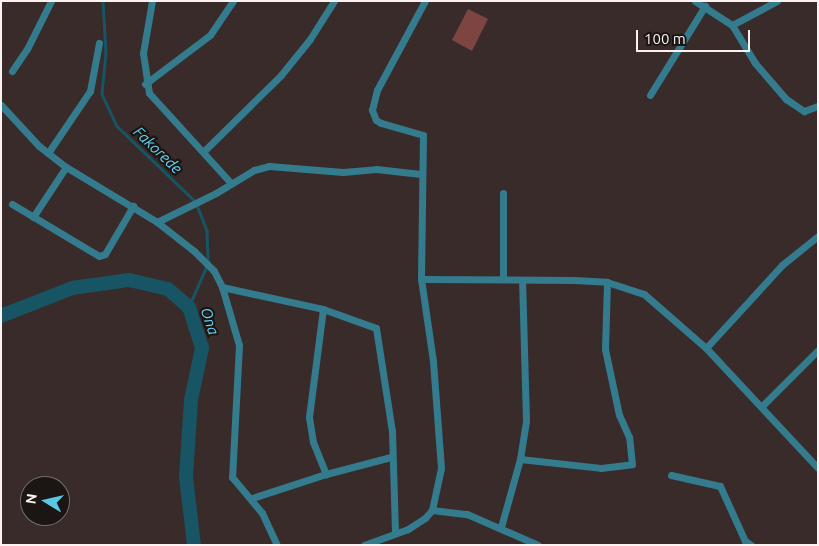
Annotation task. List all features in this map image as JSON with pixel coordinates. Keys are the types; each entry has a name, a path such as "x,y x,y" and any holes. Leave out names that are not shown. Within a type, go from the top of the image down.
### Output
{"street":[{"path":"12,70 27,50 51,1"},
{"path":"152,1 143,53 145,84 156,102 204,151 231,183"},
{"path":"145,84 210,35 233,1"},
{"path":"204,151 280,75 310,39 334,1"},
{"path":"364,545 416,525 432,510 442,456 421,279 423,136 381,124 376,120 372,110 378,90 425,1"},
{"path":"696,1 732,25 756,63 786,99 804,111 818,106"},
{"path":"732,25 777,1"},
{"path":"650,96 704,6"},
{"path":"48,153 90,91 98,43"},
{"path":"1,105 48,153 66,167 157,222 208,264 222,287 239,345 232,477 235,484 252,498 270,526 277,545"},
{"path":"157,222 231,183 269,166 343,172 376,169 421,174"},
{"path":"34,217 66,167"},
{"path":"503,193 503,278"},
{"path":"12,204 103,256 133,206"},
{"path":"706,348 782,265 818,236"},
{"path":"421,279 503,278 607,282 653,300 706,348 818,468"},
{"path":"501,527 520,458 526,421 522,280"},
{"path":"520,458 601,468 632,464 629,437 619,415 605,349 607,282"},
{"path":"222,287 323,309 367,322 379,332 392,431 391,457 395,532"},
{"path":"323,309 309,417 313,442 326,474"},
{"path":"762,406 818,350"},
{"path":"252,498 326,474 391,457"},
{"path":"671,474 720,486 745,540 751,545"},
{"path":"432,510 459,512 501,527 538,545"}],"shaded area":[{"path":"468,9 488,19 472,51 452,40"}],"waterway":[{"name":"Fakorede","path":"103,1 106,53 102,94 117,126 196,202 207,231 208,264 189,307"},
{"name":"Ona","path":"1,316 72,288 129,280 168,289 189,307 202,348 191,400 186,477 194,545"}]}
